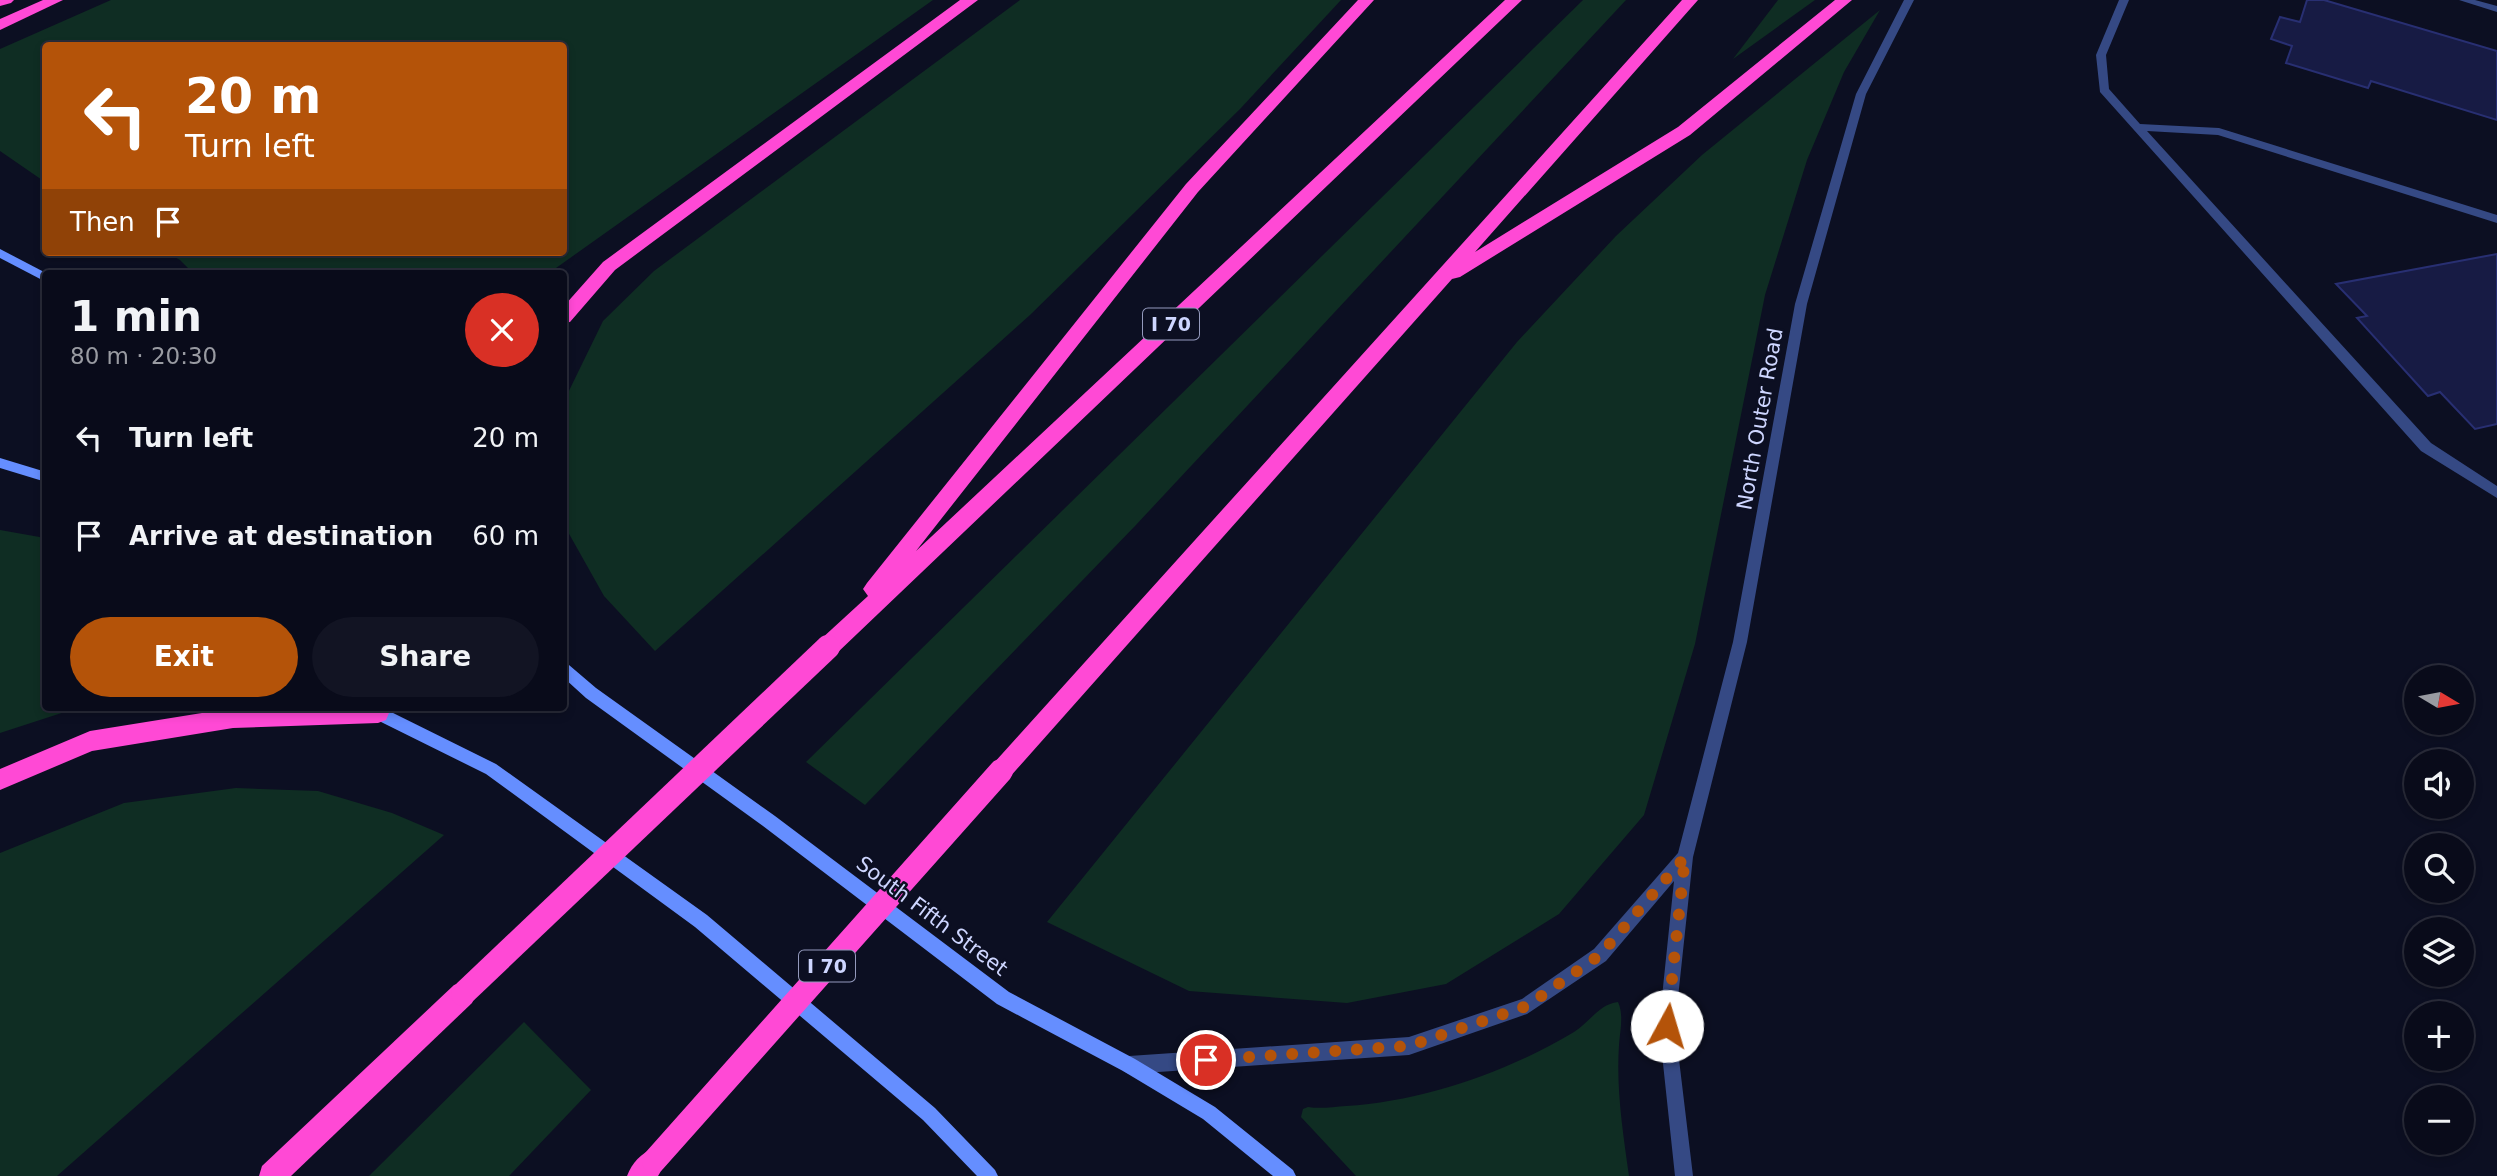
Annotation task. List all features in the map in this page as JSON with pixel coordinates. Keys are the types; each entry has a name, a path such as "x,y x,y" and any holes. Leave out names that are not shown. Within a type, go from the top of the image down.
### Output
{"highway":[{"path":"0,1 6,0"},
{"path":"0,25 55,0"},
{"path":"567,314 609,266 970,0"},
{"path":"828,648 1192,188 1366,0"},
{"name":"I 70","path":"272,1176 1514,0"},
{"name":"I 70","path":"647,1168 1690,0"},
{"path":"1434,285 1684,131 1844,0"},
{"path":"0,780 90,741 233,718 356,711"}],"main road":[{"path":"0,253 42,276"},
{"path":"0,463 42,476"},
{"name":"South Fifth Street","path":"567,672 591,693 769,821 1003,998 1129,1065 1209,1113 1287,1176"},
{"path":"376,711 491,769 701,921 929,1114 989,1176"}],"street":[{"name":"North Outer Road","path":"1684,1176 1667,1026 1685,857 1740,642 1801,304 1861,94 1909,0"},
{"path":"2124,0 2101,55 2104,90 2426,447 2497,493"},
{"path":"2465,0 2497,9"},
{"path":"2137,127 2218,132 2497,219"},
{"path":"1129,1065 1409,1046 1527,1006 1600,955 1685,857"}],"green space":[{"path":"111,0 933,0 553,270 190,270 173,256 567,256 567,42 42,42 42,180 0,151 0,49"},
{"path":"1020,0 1341,0 1240,109 1030,315 655,651 604,596 567,527 567,395 603,321 654,271"},
{"path":"1583,0 1626,0 1135,526 865,805 806,762"},
{"path":"1778,0 1815,0 1733,59"},
{"path":"1880,10 1844,72 1807,160 1765,295 1695,644 1644,815 1559,914 1446,984 1347,1003 1189,991 1047,922 1517,342 1616,236 1702,155"},
{"path":"0,530 42,537 42,711 68,711 0,733"},
{"path":"236,788 318,791 392,813 444,835 57,1176 0,1176 0,853 124,803"},
{"path":"1618,1002 1621,1018 1619,1094 1629,1176 1356,1176 1301,1117 1303,1109 1308,1107 1346,1106 1405,1098 1493,1072 1574,1032 1605,1006"},
{"path":"524,1022 591,1090 509,1176 369,1176"}],"building":[{"path":"2307,0 2324,0 2497,51 2497,120 2371,81 2368,88 2286,63 2292,46 2271,39 2280,17 2300,22"},
{"path":"2497,254 2497,424 2475,429 2440,392 2428,396 2357,318 2367,316 2336,284"}],"route":[{"path":"1206,1060 1409,1046 1527,1006 1600,955 1685,857 1667,1026"}]}
